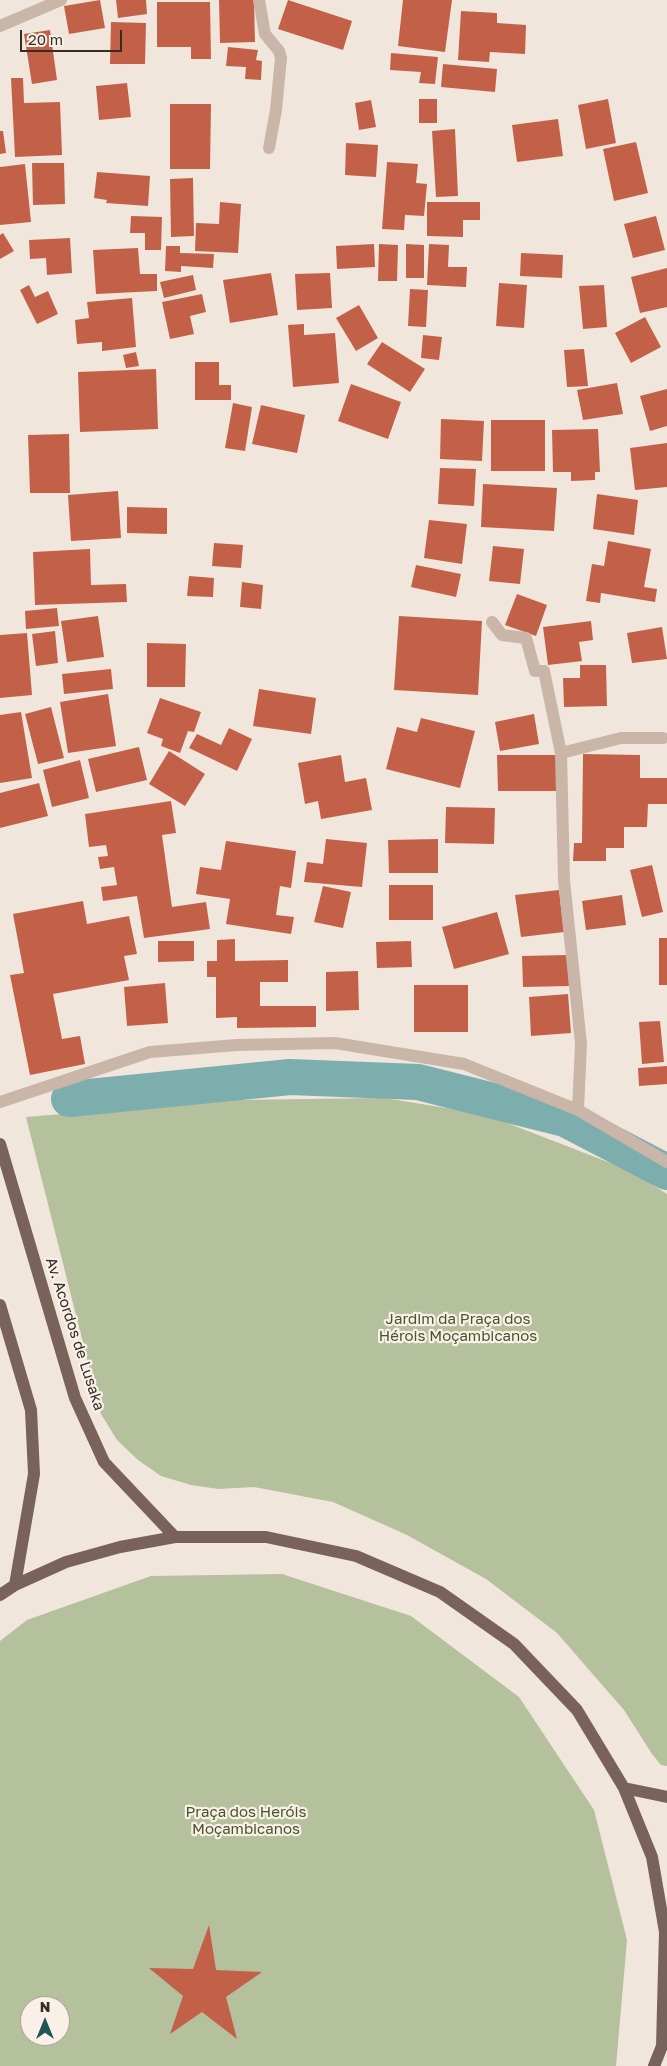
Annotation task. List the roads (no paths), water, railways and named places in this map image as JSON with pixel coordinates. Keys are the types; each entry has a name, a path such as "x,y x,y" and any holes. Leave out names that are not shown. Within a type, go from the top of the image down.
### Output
{"main road":[{"name":"Av. Acordos de Lusaka","path":"0,1144 75,1398 104,1462 175,1537"},
{"path":"0,1305 31,1410 34,1474 15,1585"},
{"path":"0,1595 15,1585 66,1562 120,1546 175,1537 266,1537 356,1556 440,1592 514,1644 577,1710 624,1788 652,1857 666,1930 662,2046 654,2066"},
{"path":"624,1788 667,1798"}],"street":[{"path":"0,26 61,0"},
{"path":"259,0 265,34 279,51 281,58 276,110 269,148"},
{"path":"492,622 502,636 526,638 534,671 544,671 561,753 564,880 582,1044 578,1110"},
{"path":"561,753 621,738 663,738"},
{"path":"0,1102 150,1052 237,1045 335,1043 464,1064 578,1110 667,1162"}],"waterway":[{"path":"69,1099 290,1077 418,1082 565,1119 667,1172"}],"park label":[{"name":"Jardim da Praça dos Hérois Moçambicanos","path":"458,1328"},
{"name":"Praça dos Heróis Moçambicanos","path":"246,1820"}]}
